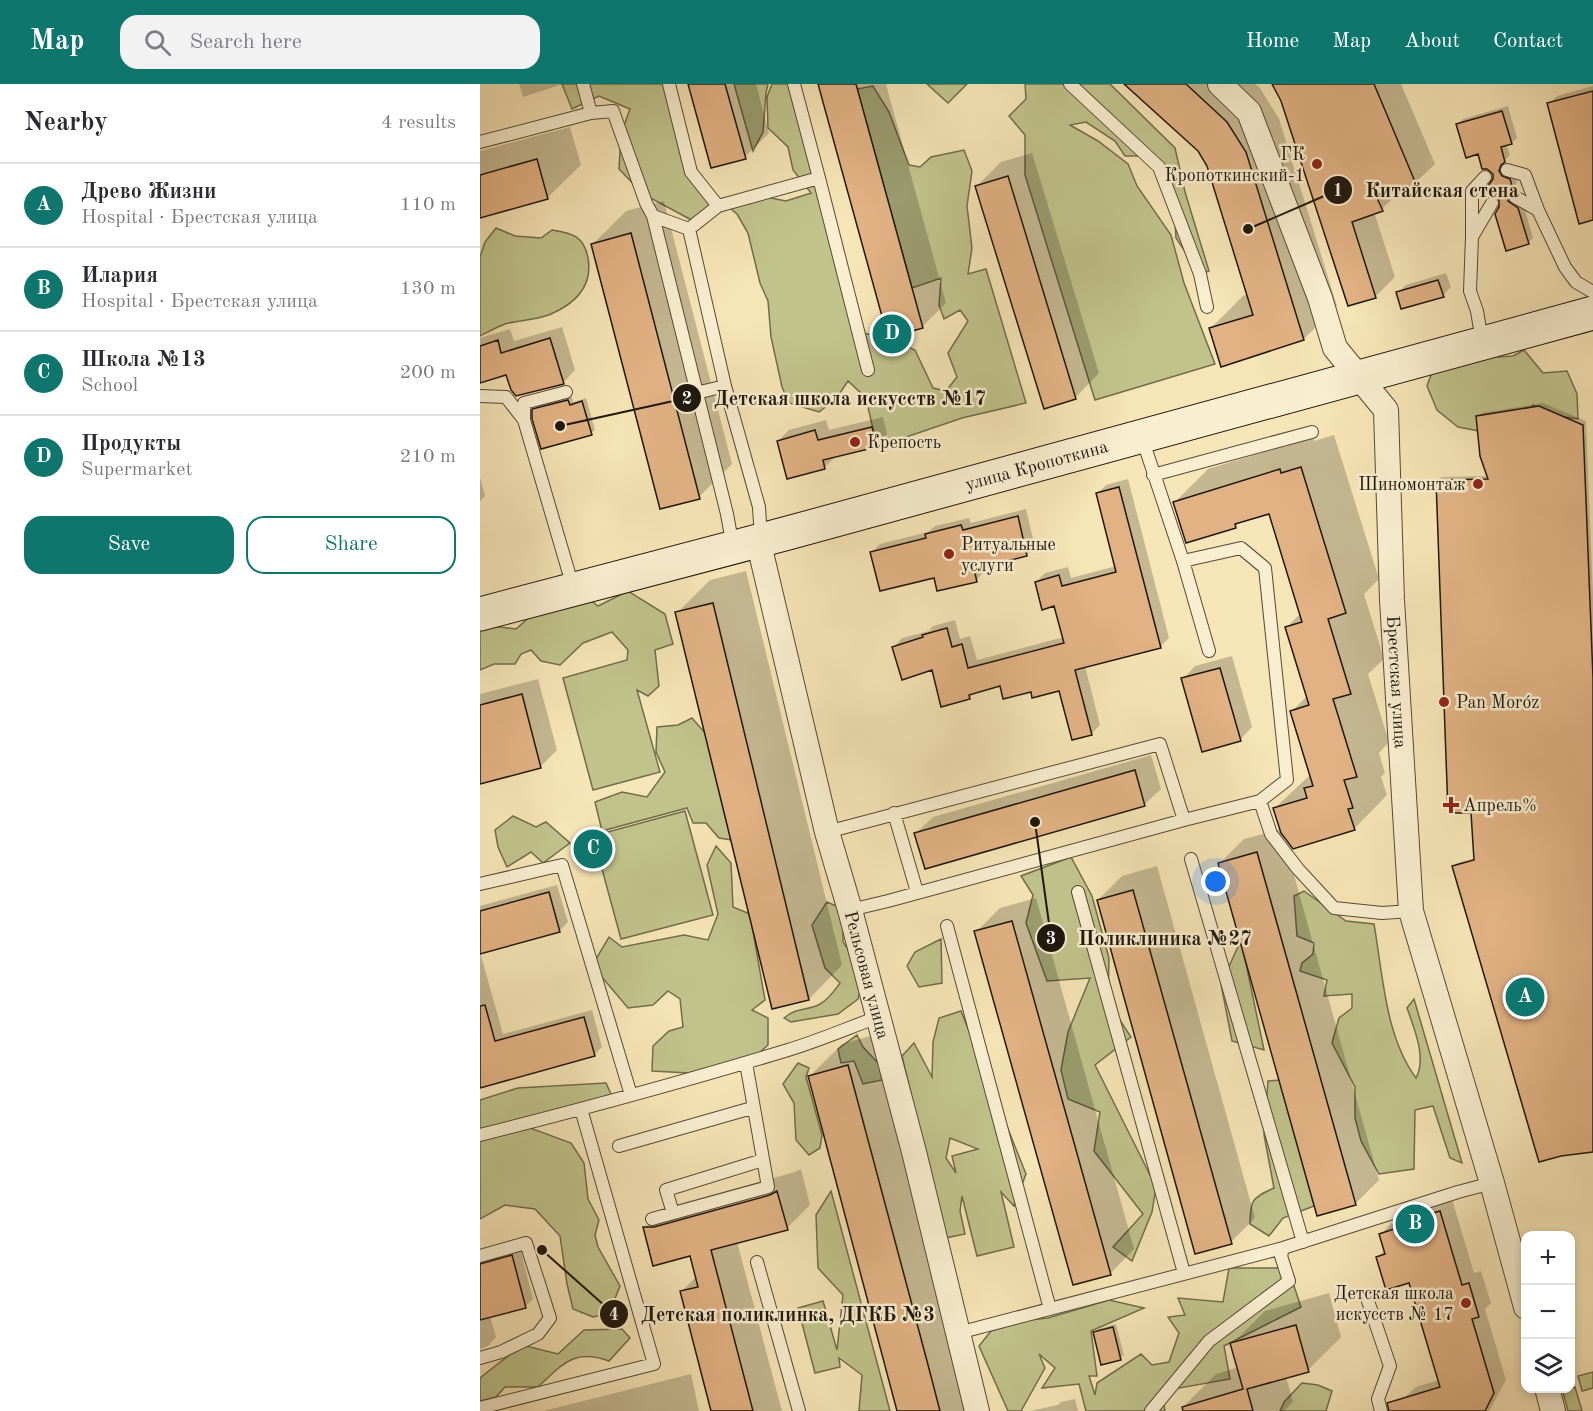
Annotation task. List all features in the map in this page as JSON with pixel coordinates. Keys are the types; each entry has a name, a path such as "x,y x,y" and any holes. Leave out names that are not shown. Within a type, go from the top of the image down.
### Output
{"main road":[{"name":"улица Кропоткина","path":"480,614 747,544 1593,313"}],"street":[{"name":"Брестская улица","path":"1220,84 1249,112 1320,298 1335,348 1386,410 1392,600 1411,911 1521,1289"},
{"name":"Рельсовая улица","path":"747,544 762,557 827,832 914,1152 977,1411"},
{"path":"1548,1393 1553,1411"}],"lane":[{"path":"583,84 591,113"},
{"path":"669,84 691,172 718,206"},
{"path":"794,84 868,370"},
{"path":"1070,84 1159,167 1200,274 1207,307"},
{"path":"480,142 591,113 613,111 646,203 653,216 727,514 747,544"},
{"path":"1507,170 1525,175 1538,210 1565,267 1575,282 1593,292"},
{"path":"1482,342 1478,311 1470,291 1472,191 1485,177"},
{"path":"689,229 718,206 819,178"},
{"path":"1515,197 1538,210"},
{"path":"1472,237 1492,203"},
{"path":"653,216 689,229"},
{"path":"689,229 725,386 759,507 747,544"},
{"path":"696,393 725,386"},
{"path":"566,392 524,403 524,420 574,589"},
{"path":"480,396 507,397 524,420"},
{"path":"1153,475 1312,432"},
{"path":"1142,437 1183,561 1209,651"},
{"path":"850,910 1260,801 1287,780 1265,568 1241,548 1183,561"},
{"path":"827,832 1160,744 1184,820"},
{"path":"1260,801 1270,834 1334,908 1382,913 1411,911"},
{"path":"894,813 917,892"},
{"path":"1191,859 1303,1242"},
{"path":"480,884 562,865 631,1095"},
{"path":"1078,892 1184,1274"},
{"path":"947,926 1050,1309"},
{"path":"480,1135 746,1063 789,1050 878,1017"},
{"path":"652,1219 768,1187 746,1063"},
{"path":"619,1146 753,1108"},
{"path":"480,1408 654,1364 581,1109"},
{"path":"673,1213 666,1190 763,1160"},
{"path":"958,1333 1283,1248 1458,1192 1492,1184"},
{"path":"480,1256 526,1243 550,1318 538,1334 501,1352 480,1358"},
{"path":"1151,1411 1209,1341 1289,1281 1281,1256 1283,1248"},
{"path":"757,1262 799,1411"},
{"path":"1368,1301 1390,1366 1378,1399 1381,1411"}],"green space":[{"path":"562,84 669,84 691,172 718,206 697,223 643,194 619,169 621,134 630,109 599,96 572,109"},
{"path":"734,84 768,84 763,132 753,151"},
{"path":"772,84 793,84 858,332 888,338 915,350 933,388 946,391 957,377 948,353 968,321 960,310 944,319 939,305 941,278 912,288 857,89 873,86 889,112 909,165 920,167 931,157 964,150 972,171 967,206 972,248 968,274 986,269 1026,403 962,418 877,447 866,398 848,381 836,399 819,412 789,403 782,387 771,337 768,301 760,283 748,233 737,214 725,204 755,195 786,201 811,193 793,170 788,147 768,128 767,97"},
{"path":"927,84 967,84 948,103"},
{"path":"1025,84 1110,84 1175,148 1185,192 1209,271 1200,274 1176,238 1174,207 1147,156 1125,156 1115,141 1086,122 1070,125 1098,141 1128,164 1137,186 1171,235 1184,283 1215,364 1095,400 1025,175 1025,135 1009,116 1026,99"},
{"path":"496,228 515,236 541,238 552,230 571,234 584,245 588,258 588,277 581,292 560,310 540,318 505,324 480,336 480,257 485,242"},
{"path":"1486,349 1498,357 1513,356 1524,350 1543,373 1567,371 1577,394 1578,419 1551,415 1533,405 1531,420 1495,434 1458,427 1437,410 1427,386 1432,372"},
{"path":"579,591 598,606 628,591 665,614 673,644 655,650 659,686 648,696 637,690 660,772 593,790 563,678 627,660 628,650 612,632 583,643 560,665 541,661 531,650 521,654 515,664 494,664 480,670 480,625 516,629 545,603"},
{"path":"692,718 706,734 732,840 719,838 706,823 693,823 687,808 602,831 595,802 622,792 647,797 665,772 656,752 657,727 678,725"},
{"path":"685,811 713,915 621,939 593,836"},
{"path":"513,816 536,827 546,822 570,843 543,863 531,852 507,867 498,847 495,830"},
{"path":"716,846 731,863 733,907 750,914 765,1000 752,1010 768,1018 768,1045 757,1055 710,1069 689,1073 652,1071 653,1046 669,1031 683,1027 680,999 668,991 653,1005 628,1008 601,976 596,959 609,937 622,947 684,935 708,940 718,914 707,865"},
{"path":"1071,857 1092,896 1109,958 1108,1002 1131,1037 1095,1065 1156,1187 1152,1212 1132,1261 1113,1247 1143,1214 1094,1151 1100,1112 1068,1099 1061,1070 1068,1032 1090,978 1047,981 1026,923 1033,895 1021,876"},
{"path":"1304,891 1346,921 1374,924 1391,1024 1406,1061 1416,1078 1420,1052 1407,1008 1414,999 1462,1163 1450,1158 1433,1106 1415,1110 1414,1169 1379,1174 1361,1141 1355,1118 1355,1087 1332,1043 1339,1018 1352,1008 1352,994 1324,996 1327,980 1300,971 1302,963 1313,954 1314,943 1297,936 1294,896"},
{"path":"827,902 843,909 843,942 853,956 862,982 858,999 838,1014 791,1022 784,1018 793,1012 820,1004 840,983 825,968 812,925"},
{"path":"941,939 942,983 919,987 907,966 915,952"},
{"path":"1241,940 1264,1050 1232,1041 1221,984"},
{"path":"961,1011 1026,1174 1014,1206 1001,1192 1014,1247 977,1256 962,1196 960,1211 965,1234 945,1238 902,1056 914,1043 932,1077 933,1042 939,1018","holes":["950,1138 978,1149 952,1156 956,1173 946,1158"]},
{"path":"857,1035 863,1047 879,1064 882,1080 863,1084 854,1061 841,1063 838,1049"},
{"path":"798,1063 809,1068 806,1077 822,1135 820,1148 809,1155 796,1140 794,1103 783,1084"},
{"path":"1281,1080 1319,1204 1283,1218 1269,1236 1250,1224 1250,1216 1252,1205 1257,1197 1274,1188 1264,1135 1268,1081"},
{"path":"606,1083 611,1094 530,1128 571,1143 584,1163 588,1199 599,1220 595,1235 598,1247 620,1286 609,1313 593,1317 573,1309 560,1236 535,1209 505,1205 480,1219 480,1100 518,1088"},
{"path":"831,1191 890,1411 859,1411 862,1375 839,1358 840,1367 815,1373 798,1308 823,1301 837,1350 843,1295 818,1268 816,1215"},
{"path":"1229,1268 1288,1268 1301,1307 1224,1346 1230,1379 1162,1391 1165,1411 1086,1411 1079,1384 1042,1388 1055,1368 1039,1354 1045,1368 1021,1411 1008,1411 979,1346 991,1331 1029,1320 1048,1318 1109,1300 1144,1308 1091,1331 1097,1376 1089,1376 1095,1395 1097,1383 1141,1354 1152,1365 1169,1362 1179,1333 1168,1317 1185,1315 1178,1298 1223,1302"},
{"path":"622,1329 630,1338 609,1361 597,1357 578,1357 562,1365 538,1387 505,1387 496,1397 480,1401 480,1378 522,1345 558,1354 584,1330"},
{"path":"1593,1372 1593,1388 1582,1391 1578,1376"},
{"path":"1302,1383 1318,1385 1332,1391 1326,1411 1280,1411 1284,1402"},
{"path":"1575,1387 1582,1411 1568,1411 1563,1393 1575,1393"}],"building":[{"path":"688,84 725,84 746,159 711,168"},
{"path":"818,84 856,84 923,328 888,338"},
{"path":"1124,84 1186,84 1227,122 1246,152 1304,340 1221,367 1209,328 1253,315 1207,166 1198,151"},
{"path":"1272,84 1374,84 1416,184 1377,198 1383,211 1352,222 1376,298 1348,306 1281,101"},
{"path":"1593,91 1593,220 1579,224 1547,103"},
{"path":"1502,111 1512,144 1501,147 1505,162 1499,171 1502,176 1510,179 1513,189 1508,193 1508,201 1518,208 1529,244 1506,251 1495,214 1499,207 1499,199 1490,195 1487,187 1493,179 1493,174 1487,169 1482,169 1478,154 1466,158 1456,124"},
{"path":"537,159 548,199 480,218 480,175"},
{"path":"1008,176 1076,399 1044,409 975,186"},
{"path":"631,233 700,499 660,509 591,244"},
{"path":"1438,280 1444,297 1401,309 1396,292"},
{"path":"550,338 564,384 516,396 511,390 506,375 480,383 480,346 498,340 501,353"},
{"path":"568,400 570,405 582,401 592,435 541,449 532,419 532,409"},
{"path":"1539,406 1583,425 1593,678 1593,1152 1561,1156 1539,1162 1452,866 1474,860 1471,813 1448,813 1436,480 1488,479 1480,456 1476,416"},
{"path":"872,427 877,447 823,460 825,469 787,479 777,441 815,430 818,440"},
{"path":"1301,467 1346,613 1328,619 1351,694 1333,699 1357,777 1344,780 1353,808 1348,809 1355,830 1293,849 1281,833 1273,808 1307,798 1304,788 1313,786 1290,711 1309,705 1285,627 1302,622 1269,514 1235,524 1236,528 1186,543 1173,502 1280,469 1281,473"},
{"path":"1119,487 1161,648 1075,670 1092,735 1072,740 1059,691 1032,698 1031,692 1003,699 1000,686 969,695 970,699 941,707 932,670 902,680 892,647 947,628 952,647 962,644 968,668 1064,643 1054,606 1042,610 1035,582 1059,575 1062,586 1116,572 1096,493"},
{"name":"Ритуальные услуги","path":"1018,516 1027,556 974,569 977,582 937,591 934,578 880,591 870,552 926,538 925,534 961,525 963,530"},
{"path":"713,603 809,1000 772,1009 675,612"},
{"path":"1220,668 1241,741 1202,752 1181,678"},
{"path":"522,694 541,768 480,784 480,705"},
{"path":"1135,770 1145,806 925,869 914,833"},
{"path":"1257,852 1356,1205 1317,1216 1218,863"},
{"path":"1133,890 1232,1244 1195,1254 1097,900"},
{"path":"549,892 560,932 480,954 480,911"},
{"path":"1012,921 1111,1275 1073,1285 974,931"},
{"path":"485,1005 495,1041 584,1017 595,1056 480,1088 480,1006"},
{"path":"848,1065 940,1411 897,1411 808,1076"},
{"path":"777,1191 788,1230 711,1250 753,1411 711,1411 680,1291 698,1287 690,1256 653,1266 643,1227 654,1227 770,1195"},
{"path":"1440,1211 1462,1285 1469,1283 1479,1317 1472,1319 1494,1393 1485,1411 1389,1411 1387,1403 1440,1387 1409,1283 1386,1290 1376,1257 1385,1254 1379,1234 1394,1229 1393,1225"},
{"path":"512,1255 526,1308 480,1320 480,1264"},
{"path":"1296,1325 1309,1372 1247,1389 1253,1411 1183,1411 1182,1407 1243,1389 1230,1343"},
{"path":"1113,1327 1121,1360 1101,1365 1093,1332"}],"place":[{"name":"ГК Кропоткинский-1","path":"1317,164"},
{"name":"Китайская стена","path":"1248,229"},
{"name":"Продукты","path":"892,334"},
{"name":"Детская школа искусств №17","path":"560,426"},
{"name":"Крепость","path":"855,442"},
{"name":"Шиномонтаж","path":"1478,484"},
{"name":"Ритуальные услуги","path":"949,554"},
{"name":"Pan Moróz","path":"1444,702"},
{"name":"Апрель%","path":"1451,805"},
{"name":"Поликлиника №27","path":"1035,822"},
{"name":"Школа №13","path":"593,849"},
{"name":"Древо Жизни","path":"1525,997"},
{"name":"Илария","path":"1415,1224"},
{"name":"Детская поликлинка, ДГКБ №3","path":"542,1250"},
{"name":"Детская школа искусств № 17","path":"1466,1303"}]}
